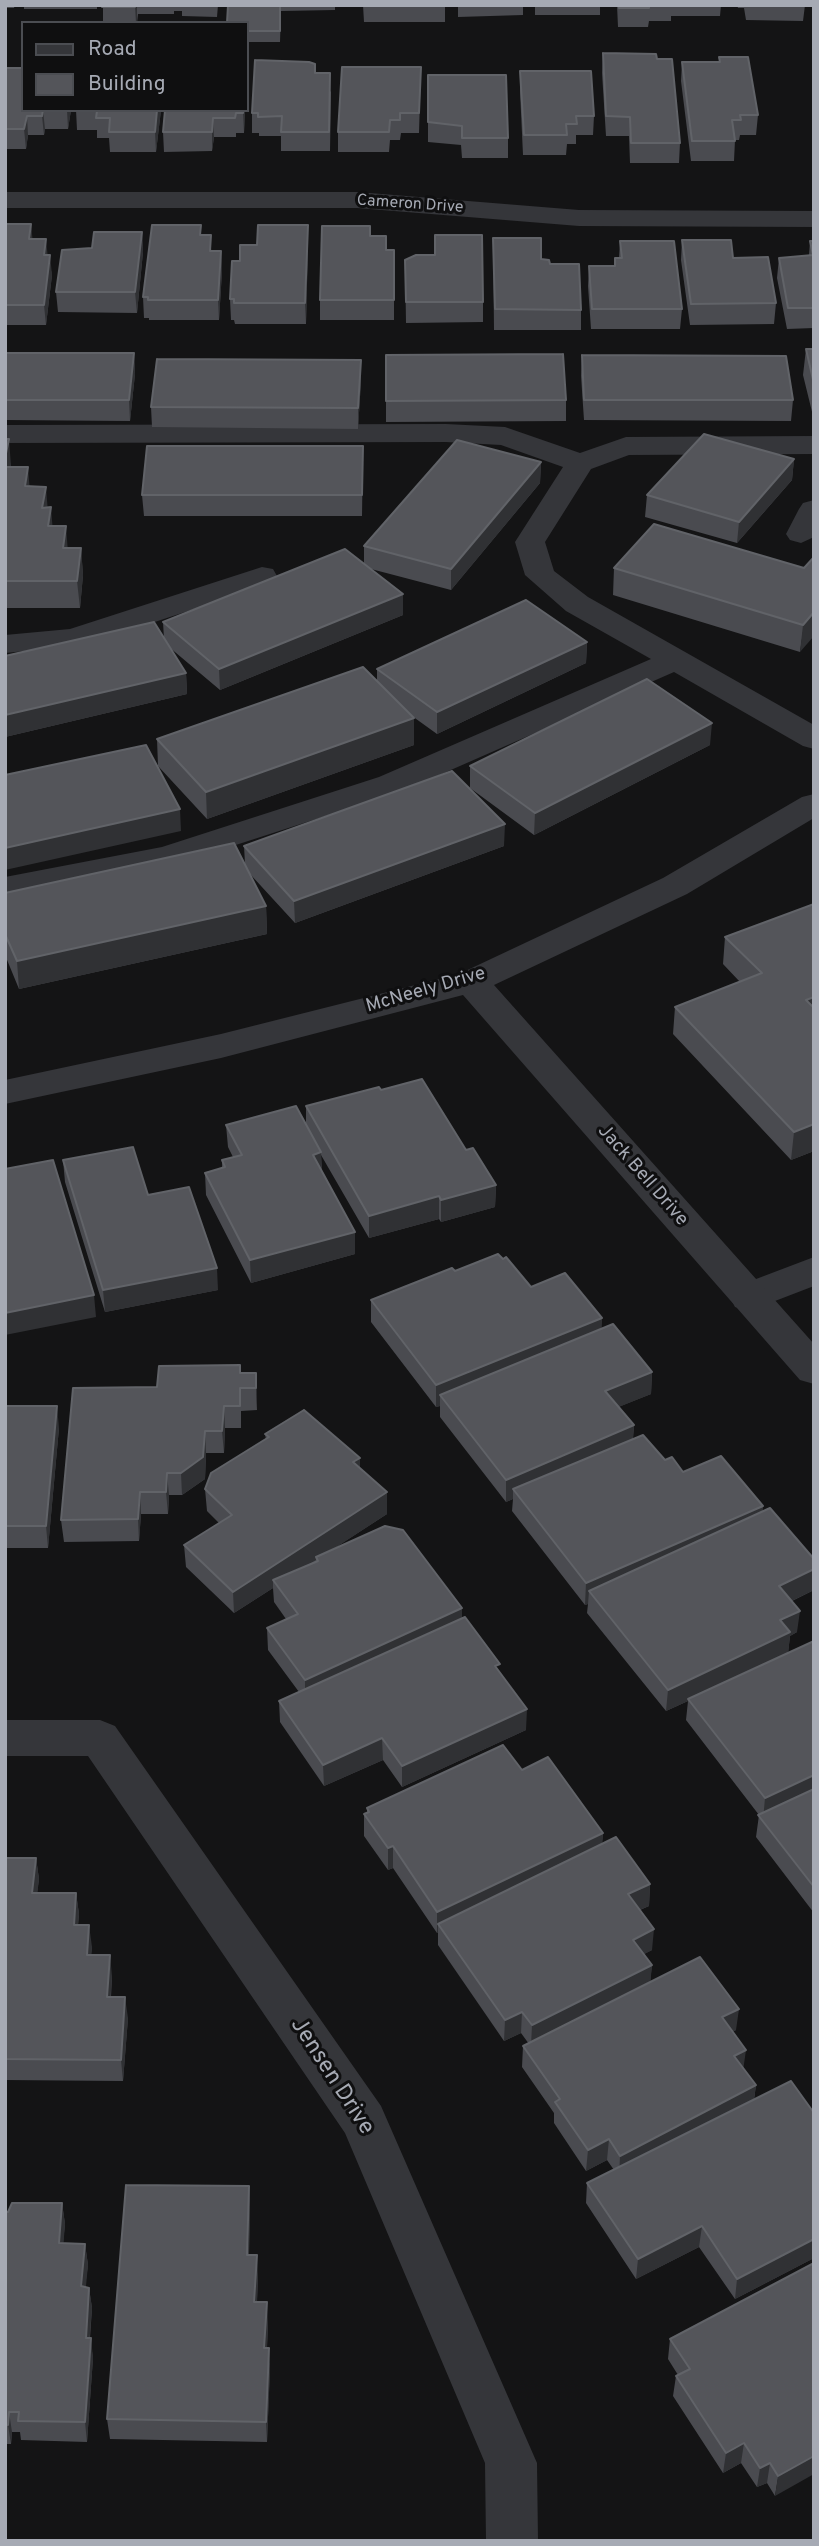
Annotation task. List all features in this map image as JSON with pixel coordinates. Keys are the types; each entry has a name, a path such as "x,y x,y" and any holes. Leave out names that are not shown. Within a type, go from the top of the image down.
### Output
{"street":[{"name":"Cameron Drive","path":"5,200 357,200 579,218 814,219"},
{"path":"5,435 446,433 505,436 580,463"},
{"path":"814,444 626,446 580,463 530,542 540,575 577,604 814,739"},
{"path":"5,644 74,638 262,576"},
{"path":"5,888 168,856 391,784 675,660"},
{"name":"McNeely Drive","path":"5,1092 221,1046 471,982 675,886 814,804"},
{"name":"Jack Bell Drive","path":"471,982 814,1370"},
{"path":"749,1297 814,1270"},
{"name":"Jensen Drive","path":"5,1738 100,1738 364,2122 512,2463 512,2541"}],"building":[{"path":"135,5 135,7 102,7"},
{"path":"228,5 280,5 280,31 248,31 248,21 227,21"},
{"path":"619,5 649,5 649,8 619,8"},
{"path":"603,53 656,54 657,59 672,59 680,143 631,143 630,117 606,116"},
{"path":"719,57 748,57 758,115 740,115 741,120 732,120 735,141 692,141 682,62 720,62"},
{"path":"255,60 309,62 315,64 315,73 330,73 329,132 281,132 282,116 258,117 258,113 252,113"},
{"path":"342,67 421,67 419,113 400,113 400,120 390,120 389,132 338,132"},
{"path":"5,68 21,68 21,112 43,112 42,116 27,116 24,129 5,129"},
{"path":"520,71 591,71 594,116 576,116 577,124 566,124 567,135 524,135"},
{"path":"428,75 506,75 508,138 462,138 462,126 428,122"},
{"path":"97,112 157,112 155,132 109,132 110,118 96,118"},
{"path":"165,112 243,112 236,113 235,118 213,118 212,132 163,132"},
{"path":"5,224 31,224 29,239 46,239 44,255 50,255 44,305 5,305"},
{"path":"152,225 201,225 200,235 211,235 210,251 221,251 218,300 148,300 148,297 143,297"},
{"path":"258,225 308,225 305,303 234,303 234,299 230,299 232,261 240,261 240,245 257,245"},
{"path":"322,226 370,226 370,236 386,236 386,250 394,250 394,300 320,300"},
{"path":"94,232 142,232 135,292 56,292 62,250 92,248"},
{"path":"435,235 482,235 483,302 406,302 405,260 416,255 435,255"},
{"path":"493,238 541,238 541,259 549,260 550,264 579,264 581,310 495,309"},
{"path":"682,240 731,240 733,258 768,257 776,303 691,304"},
{"path":"620,241 674,241 682,309 592,309 589,266 615,266 615,258 622,258"},
{"path":"810,241 814,241 814,308 788,308 779,258 813,255"},
{"path":"806,349 814,349 814,384"},
{"path":"5,353 134,353 129,400 5,400"},
{"path":"563,354 566,400 386,401 386,355"},
{"path":"582,355 786,356 793,400 584,400"},
{"path":"157,359 361,360 358,408 151,407"},
{"path":"704,434 794,459 739,522 647,495"},
{"path":"5,439 9,439 5,458"},
{"path":"457,440 541,462 451,569 364,546"},
{"path":"147,446 363,446 362,495 142,495"},
{"path":"5,467 28,467 25,486 46,487 42,508 51,507 48,526 66,526 63,548 81,548 77,581 5,581"},
{"path":"654,524 804,568 814,557 814,612 803,625 614,568"},
{"path":"345,549 403,594 219,669 163,622"},
{"path":"526,600 587,642 437,712 377,669"},
{"path":"154,622 186,673 5,715 5,656"},
{"path":"363,667 414,718 206,792 157,739"},
{"path":"647,679 712,723 535,813 470,766"},
{"path":"146,745 180,809 5,848 5,775"},
{"path":"452,771 505,824 294,901 244,846"},
{"path":"234,843 266,906 17,961 5,934 5,893"},
{"path":"814,904 814,997 806,1000 814,1008 814,1124 794,1132 675,1007 762,973 725,937"},
{"path":"422,1079 466,1150 473,1148 496,1185 441,1200 439,1196 369,1216 306,1106"},
{"path":"296,1106 321,1152 313,1155 355,1232 250,1260 205,1173 225,1167 222,1160 242,1155 226,1125"},
{"path":"133,1147 148,1195 189,1187 217,1268 103,1290 63,1160"},
{"path":"53,1160 94,1295 5,1313 5,1169"},
{"path":"498,1254 503,1259 506,1257 531,1287 565,1273 602,1318 436,1385 371,1300 452,1268 455,1271"},
{"path":"613,1324 652,1372 605,1391 634,1425 506,1480 440,1395"},
{"path":"240,1365 240,1373 256,1373 256,1388 240,1388 240,1406 224,1406 222,1431 205,1431 203,1457 181,1473 167,1473 166,1492 140,1492 138,1519 61,1520 73,1388 157,1387 159,1366"},
{"path":"5,1406 57,1406 46,1526 5,1526"},
{"path":"304,1410 360,1458 353,1462 387,1492 233,1592 184,1545 232,1515 205,1489 211,1473 269,1437 265,1434"},
{"path":"643,1435 665,1460 672,1457 683,1472 721,1456 763,1506 586,1583 513,1489"},
{"path":"770,1508 814,1559 814,1569 779,1586 800,1611 780,1620 790,1632 668,1690 589,1591"},
{"path":"385,1526 403,1530 462,1608 305,1680 267,1628 298,1614 273,1580 318,1561 316,1557"},
{"path":"465,1617 500,1664 495,1666 527,1709 402,1766 382,1738 323,1765 279,1701"},
{"path":"814,1641 814,1775 765,1798 688,1699"},
{"path":"503,1745 522,1770 548,1757 603,1833 437,1912 393,1846 388,1848 364,1814 369,1812 367,1808"},
{"path":"814,1789 814,1887 758,1815"},
{"path":"616,1837 650,1884 628,1894 654,1929 633,1940 652,1965 532,2025 522,2012 505,2020 438,1924"},
{"path":"5,1858 36,1858 32,1893 76,1893 74,1925 89,1925 87,1955 110,1955 107,1997 125,1997 121,2060 5,2059"},
{"path":"700,1957 739,2009 722,2017 746,2050 734,2056 756,2085 620,2156 609,2139 588,2150 555,2102 560,2099 523,2046"},
{"path":"791,2081 814,2113 814,2239 737,2279 702,2226 638,2259 587,2183"},
{"path":"126,2185 249,2186 247,2255 257,2255 254,2302 267,2302 264,2348 269,2348 266,2422 107,2419"},
{"path":"12,2203 62,2203 59,2243 85,2244 81,2286 89,2288 86,2338 91,2338 85,2422 18,2421 19,2412 9,2412 8,2425 5,2425 5,2212 8,2212"},
{"path":"814,2263 814,2456 778,2476 770,2463 760,2468 744,2443 726,2453 676,2376 690,2369 670,2339"}]}
